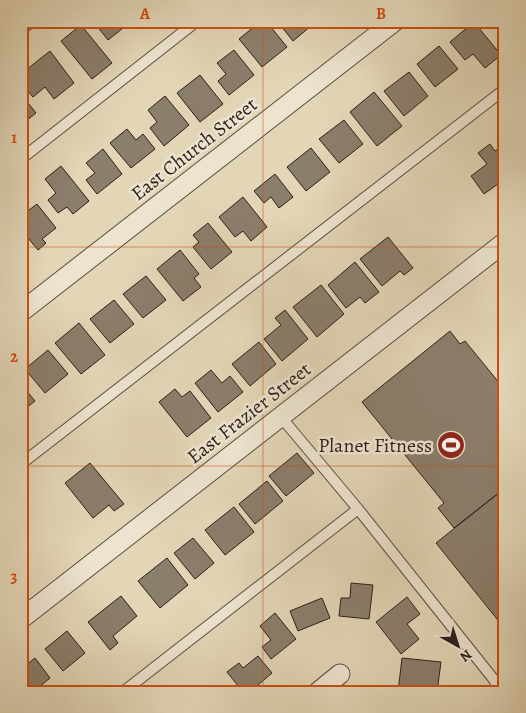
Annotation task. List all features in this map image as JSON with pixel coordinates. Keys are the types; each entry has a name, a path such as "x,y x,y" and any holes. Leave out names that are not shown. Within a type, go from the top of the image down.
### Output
{"street":[{"path":"21,24 24,21"},
{"name":"East Church Street","path":"21,312 395,21"},
{"name":"East Frazier Street","path":"21,619 505,242"},
{"path":"318,692 340,674"}],"lane":[{"path":"21,159 197,21"},
{"path":"21,464 505,88"},
{"path":"281,417 358,509 495,681 497,692"},
{"path":"123,692 358,509"}],"building":[{"path":"93,21 132,21 108,40"},
{"path":"261,21 266,21 287,47 262,67 239,39"},
{"path":"277,21 317,21 293,41"},
{"path":"474,22 501,55 485,68 473,54 465,60 450,42"},
{"path":"81,25 112,63 92,79 61,41"},
{"path":"439,46 458,69 435,87 417,64"},
{"path":"234,50 254,75 229,95 218,81 226,74 217,63"},
{"path":"50,51 74,83 54,99 45,87 33,97 21,83 21,74"},
{"path":"409,72 428,96 404,116 384,91"},
{"path":"200,75 223,104 200,122 177,93"},
{"path":"374,92 402,126 377,146 350,112"},
{"path":"21,94 36,113 21,125"},
{"path":"165,96 189,125 164,146 150,128 157,122 148,110"},
{"path":"344,120 363,144 339,163 319,139"},
{"path":"127,129 136,140 143,134 155,149 131,168 110,143"},
{"path":"490,144 495,151 505,144 505,184 502,181 484,194 471,176 487,164 478,153"},
{"path":"311,148 330,172 306,191 287,167"},
{"path":"103,149 122,174 97,194 86,180 95,173 86,163"},
{"path":"61,166 89,201 73,214 67,207 58,213 48,200 56,193 45,179"},
{"path":"275,174 293,197 279,208 271,197 264,203 254,191"},
{"path":"243,197 267,227 251,241 243,231 235,237 219,217"},
{"path":"37,204 56,228 42,239 46,243 38,250 23,232 29,227 21,218 21,216"},
{"path":"208,223 232,252 211,269 193,247 199,242 193,235"},
{"path":"388,237 413,268 404,275 400,271 382,286 360,259"},
{"path":"180,250 199,274 194,278 201,287 183,301 157,269"},
{"path":"355,262 379,292 365,303 360,297 346,308 328,285"},
{"path":"146,276 166,300 143,318 123,294"},
{"path":"321,285 344,314 317,337 293,307"},
{"path":"114,300 134,324 110,343 90,319"},
{"path":"285,310 308,339 282,361 264,339 281,325 275,318"},
{"path":"79,323 105,355 81,374 55,343"},
{"name":"Planet Fitness","path":"450,331 460,344 465,341 505,390 505,488 454,528 438,508 444,503 362,402"},
{"path":"259,342 276,364 250,386 232,364"},
{"path":"48,350 68,374 45,393 25,369"},
{"path":"211,370 222,383 230,376 243,392 218,412 195,383"},
{"path":"21,384 35,401 21,412"},
{"path":"175,389 182,397 190,391 211,418 187,437 159,402"},
{"path":"297,453 314,473 286,496 269,476"},
{"path":"90,463 124,504 114,511 109,505 93,518 65,483"},
{"path":"267,481 283,501 255,524 239,504"},
{"path":"505,488 505,629 436,543"},
{"path":"234,507 254,532 225,555 205,530"},
{"path":"193,538 214,563 195,579 174,553"},
{"path":"167,558 188,585 160,608 138,581"},
{"path":"351,583 373,585 369,619 339,616 341,598 350,598"},
{"path":"121,596 137,616 113,636 118,643 110,650 88,622"},
{"path":"407,597 420,614 407,624 419,639 401,654 376,622"},
{"path":"322,598 330,618 298,631 290,611"},
{"path":"275,613 296,639 271,659 262,647 271,640 260,626"},
{"path":"67,631 85,653 63,671 45,649"},
{"path":"258,656 272,673 258,685 263,692 243,692 227,672 239,663 243,668"},
{"path":"35,658 50,678 33,692 21,692 21,669"},
{"path":"402,658 441,662 437,692 398,692"}],"place":[{"name":"Planet Fitness","path":"451,445"}]}
